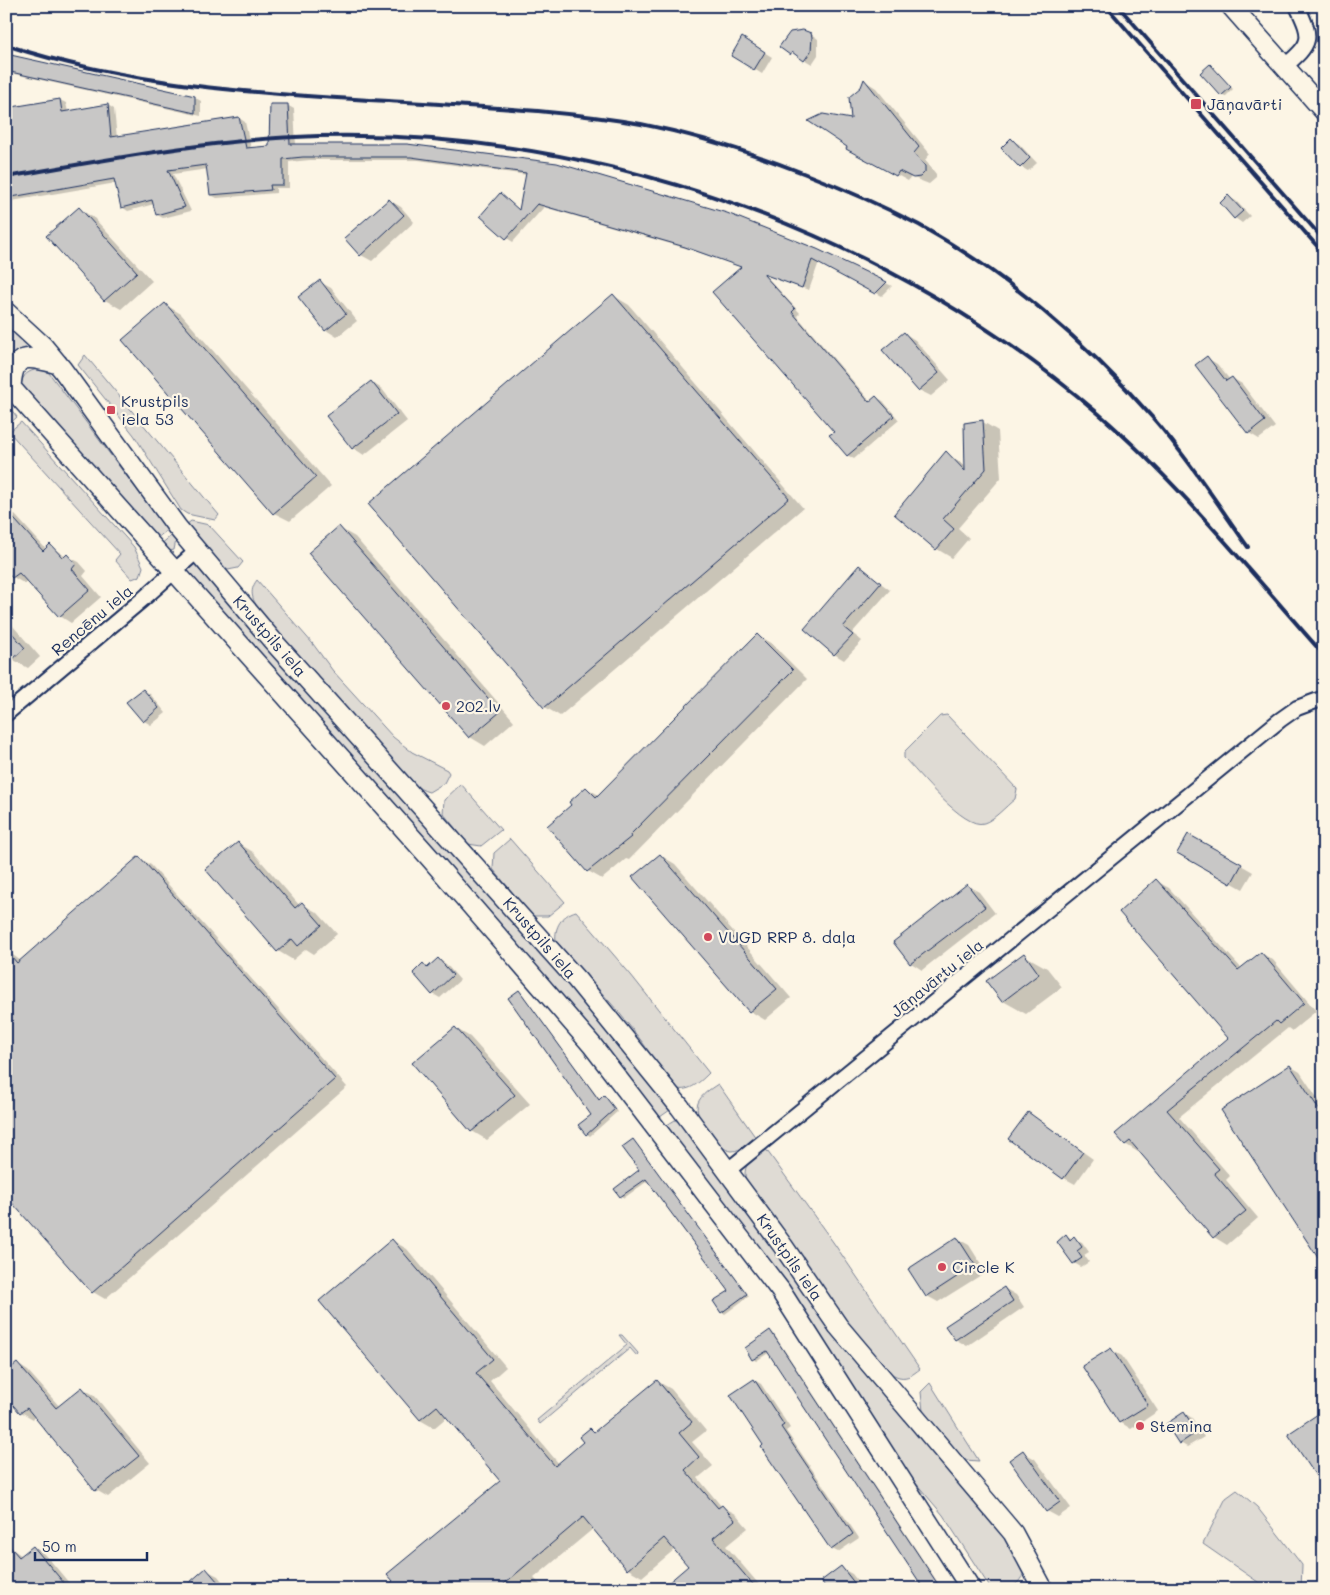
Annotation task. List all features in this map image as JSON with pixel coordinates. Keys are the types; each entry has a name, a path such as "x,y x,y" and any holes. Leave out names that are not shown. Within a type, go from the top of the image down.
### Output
{"main road":[{"path":"1231,6 1324,111"},
{"name":"Krustpils iela","path":"6,312 43,346 58,364 177,527 272,640 578,980 680,1107 783,1246 838,1326 1013,1533 1043,1589"},
{"path":"9,385 12,371 17,362 26,358 38,358 58,364"},
{"name":"Krustpils iela","path":"9,385 430,858 592,1044 780,1290 971,1589"},
{"path":"906,1487 929,1509 950,1535 986,1589"},
{"path":"1026,1589 1032,1573 1031,1564"}],"street":[{"path":"1284,67 1302,51 1308,39 1308,30 1297,6"},
{"name":"Rencēnu iela","path":"6,714 198,550"},
{"name":"Jāņavārtu iela","path":"727,1171 1280,720 1297,708 1324,698"}],"shaded area":[{"path":"6,322 39,351 6,367"},
{"path":"85,355 219,515 215,520 187,514 181,510 134,435 78,365"},
{"path":"39,369 49,373 167,530 156,539 21,385 23,378 27,374"},
{"path":"6,403 17,417 6,427"},
{"path":"21,422 134,547 143,567 140,576 132,579 115,560 120,554 9,432"},
{"path":"191,521 209,525 243,562 238,568 228,570 222,566 186,525"},
{"path":"172,535 176,540 174,550 170,551 160,545"},
{"path":"193,563 599,1019 670,1110 660,1117 616,1061 186,573 186,568"},
{"path":"257,580 313,644 333,671 393,737 412,752 447,770 449,773 444,783 429,792 421,789 405,776 260,612 252,596 254,584"},
{"path":"947,715 1017,789 1015,799 996,816 984,823 975,823 965,818 930,787 904,758 904,752 940,716"},
{"path":"461,784 501,830 481,846 468,844 443,813 444,800"},
{"path":"510,839 565,902 548,916 532,916 493,869 494,853"},
{"path":"576,911 631,975 709,1073 697,1084 683,1089 673,1088 643,1043 617,1010 556,941 556,931 560,922 567,915"},
{"path":"718,1084 756,1138 735,1151 726,1149 714,1139 702,1124 697,1109 701,1097"},
{"path":"675,1120 679,1122 829,1325 1004,1533 1024,1572 1015,1585 1006,1589 989,1586 943,1515 903,1468 755,1241 668,1130 667,1125"},
{"path":"765,1148 833,1242 920,1369 913,1374 908,1377 899,1377 887,1371 860,1342 787,1235 747,1183 745,1177 746,1166 752,1158"},
{"path":"619,1335 622,1335 638,1353 637,1356 630,1348 540,1424 537,1420 627,1345"},
{"path":"930,1383 979,1461 965,1460 923,1411 921,1392"},
{"path":"1237,1490 1257,1507 1302,1565 1301,1589 1268,1589 1203,1544 1226,1498"}],"building":[{"path":"803,30 811,33 812,37 811,51 804,61 792,52 790,55 779,47 790,32"},
{"path":"742,37 765,52 754,70 731,56"},
{"path":"6,54 195,96 195,113 6,71"},
{"name":"Jāņavārti","path":"1210,64 1231,87 1221,96 1200,73"},
{"path":"864,79 919,147 914,153 925,166 925,172 920,177 913,178 899,171 896,176 846,149 847,147 808,121 823,114 851,119 849,97 861,87"},
{"path":"60,99 62,112 108,104 111,137 239,117 246,148 269,146 270,104 288,104 290,144 407,144 557,163 727,213 817,249 887,282 875,294 812,260 802,288 763,274 795,309 792,312 869,402 876,396 894,416 847,456 829,435 834,432 712,292 741,267 685,247 537,204 506,239 480,216 500,193 519,210 526,173 411,157 303,157 283,159 283,185 270,185 271,190 210,195 206,165 168,170 185,207 156,215 152,200 121,208 114,179 6,198 6,108"},
{"path":"1011,138 1030,158 1020,168 1001,148"},
{"path":"1228,195 1243,211 1234,219 1220,203"},
{"path":"389,199 404,215 360,256 344,238"},
{"path":"79,207 137,272 104,301 46,236"},
{"path":"320,280 346,314 325,331 298,297"},
{"path":"613,294 789,498 544,708 368,504"},
{"path":"165,303 316,477 273,514 122,340"},
{"path":"904,332 939,373 918,391 882,350"},
{"path":"1207,356 1226,381 1232,377 1265,421 1248,434 1195,365"},
{"path":"371,381 397,414 352,449 326,416"},
{"path":"983,420 986,469 943,519 954,529 936,550 894,514 946,451 965,471 964,423"},
{"path":"6,510 43,551 50,544 63,558 67,554 76,564 72,569 90,590 59,617 19,573 12,578 6,571"},
{"path":"339,526 500,712 469,738 308,553"},
{"path":"859,565 881,583 843,627 853,635 834,655 804,629"},
{"path":"6,626 25,648 12,660 6,654"},
{"path":"757,634 793,670 630,835 631,837 587,872 547,826 571,805 569,802 586,787 596,797"},
{"path":"143,689 159,708 143,722 126,702"},
{"path":"1188,834 1242,864 1231,884 1177,853"},
{"path":"238,842 295,908 302,902 322,925 298,946 292,939 277,952 205,869"},
{"name":"VUGD RRP 8. daļa","path":"660,854 777,989 749,1012 632,877"},
{"path":"139,856 335,1079 92,1293 6,1196 6,950 17,963"},
{"path":"1156,879 1238,970 1261,952 1304,1003 1279,1024 1276,1021 1167,1110 1219,1169 1214,1173 1246,1211 1213,1238 1130,1141 1125,1145 1115,1134 1228,1038 1119,912"},
{"path":"967,884 985,907 910,964 893,942"},
{"path":"1024,953 1039,974 1002,1002 986,981"},
{"path":"438,958 453,975 432,995 413,973 423,963 427,968"},
{"path":"519,990 599,1100 604,1095 615,1109 586,1135 578,1125 591,1115 508,998"},
{"path":"455,1027 515,1095 471,1132 412,1063"},
{"path":"1290,1065 1324,1117 1324,1267 1221,1110"},
{"path":"1028,1112 1083,1152 1063,1179 1008,1139"},
{"path":"633,1139 747,1294 721,1313 713,1301 729,1291 646,1179 620,1197 614,1189 639,1170 622,1147"},
{"path":"1066,1234 1070,1240 1074,1236 1082,1247 1077,1251 1082,1258 1073,1264 1057,1242"},
{"name":"Circle K","path":"957,1237 975,1265 926,1297 908,1269"},
{"path":"392,1239 493,1359 476,1373 555,1466 583,1442 579,1437 590,1428 594,1432 657,1380 692,1422 679,1433 699,1457 685,1470 718,1508 722,1505 735,1520 713,1538 757,1589 661,1589 688,1566 664,1538 627,1570 583,1517 498,1589 384,1589 393,1581 387,1574 500,1481 437,1406 420,1420 319,1301"},
{"path":"1004,1287 1013,1301 955,1340 945,1326"},
{"path":"770,1330 941,1589 924,1589 767,1351 752,1360 745,1348"},
{"path":"1111,1348 1148,1405 1119,1423 1082,1366"},
{"path":"17,1363 56,1408 82,1387 139,1456 95,1491 27,1408 20,1413 6,1397 6,1372"},
{"path":"754,1379 784,1425 781,1427 853,1534 831,1550 761,1447 763,1445 730,1395"},
{"path":"1324,1410 1324,1488 1288,1434"},
{"path":"1184,1412 1197,1432 1179,1444 1166,1424"},
{"path":"1023,1450 1060,1502 1046,1512 1009,1460"},
{"path":"6,1542 19,1557 33,1546 69,1589 6,1589"},
{"path":"841,1566 859,1589 827,1589 821,1581"},
{"path":"206,1568 224,1589 182,1589"}],"railway":[{"path":"1106,6 1324,254"},
{"path":"1118,6 1324,240"},
{"path":"6,45 60,61 115,73 227,89 547,112 641,124 723,145 818,179 919,225 983,265 1043,311 1100,362 1152,417 1190,464 1248,547"},
{"path":"6,177 84,163 240,141 318,136 424,138 529,151 633,173 734,204 832,244 926,292 1016,349 1099,414 1159,470 1324,655"}],"place":[{"name":"Jāņavārti","path":"1196,104"},
{"name":"Krustpils iela 53","path":"111,410"},
{"name":"202.lv","path":"446,706"},
{"name":"VUGD RRP 8. daļa","path":"708,937"},
{"name":"Circle K","path":"942,1267"},
{"name":"Stemina","path":"1140,1426"}]}
